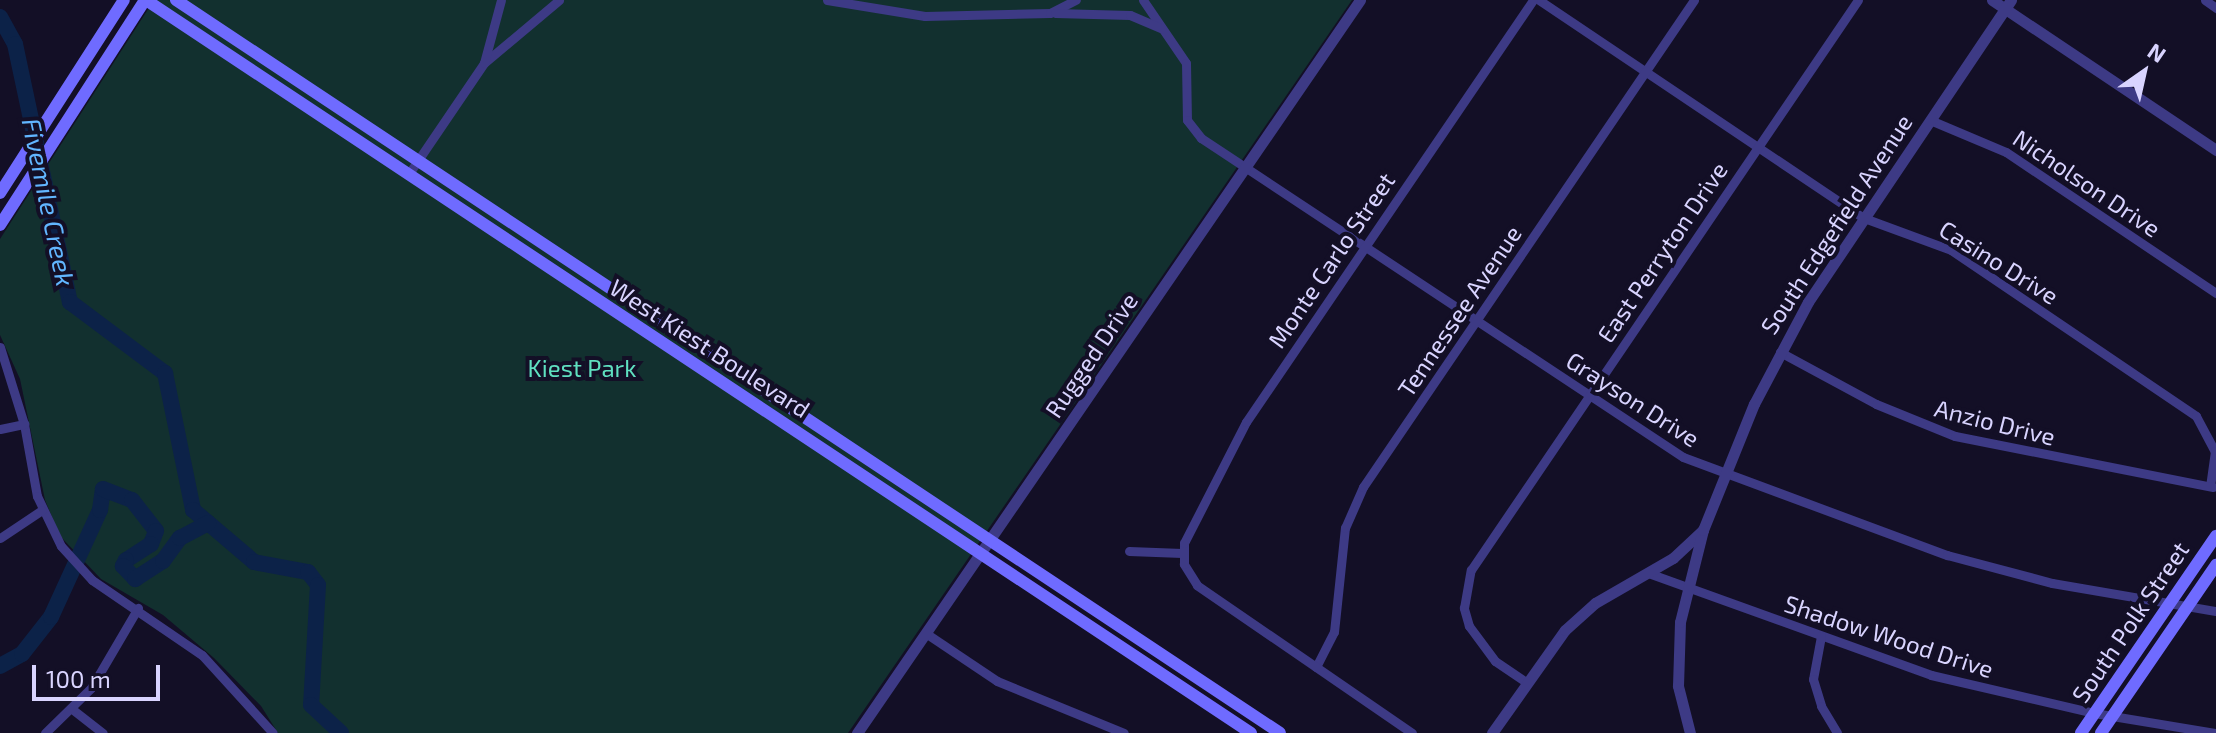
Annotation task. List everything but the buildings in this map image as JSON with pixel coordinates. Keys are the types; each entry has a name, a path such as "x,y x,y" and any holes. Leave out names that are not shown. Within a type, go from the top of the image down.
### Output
{"main road":[{"path":"0,193 124,0"},
{"path":"0,225 145,0"},
{"name":"West Kiest Boulevard","path":"145,0 1251,733"},
{"name":"West Kiest Boulevard","path":"176,0 1280,733"},
{"path":"81,68 97,78"},
{"name":"South Polk Street","path":"2081,733 2216,536"},
{"name":"South Polk Street","path":"2101,733 2216,565"},
{"path":"1145,664 1154,651"}],"street":[{"path":"484,63 501,0"},
{"path":"408,175 484,63 559,0"},
{"path":"827,0 910,15 1130,15 1161,28"},
{"path":"1050,13 1076,0"},
{"name":"Grayson Drive","path":"1143,0 1186,63 1190,126 1683,457 1947,555 2052,583 2216,611"},
{"name":"Rugged Drive","path":"857,733 1360,0"},
{"name":"Monte Carlo Street","path":"1182,553 1189,528 1246,422 1533,0"},
{"name":"Casino Drive","path":"1539,0 1864,218 1951,250 2196,416 2216,452 2213,487"},
{"name":"Tennessee Avenue","path":"1316,667 1334,632 1341,548 1352,510 1694,0"},
{"name":"East Perryton Drive","path":"1526,682 1480,646 1464,608 1465,587 1478,557 1858,0"},
{"path":"1992,0 2008,4 2216,150"},
{"path":"2205,0 2216,8"},
{"name":"South Edgefield Avenue","path":"1690,733 1678,686 1677,653 1703,530 1725,474 1780,352 1864,218 2008,4"},
{"name":"Nicholson Drive","path":"1930,120 2006,152 2216,293"},
{"path":"0,347 24,424 42,510 61,546 92,580 138,608 202,655 273,733"},
{"name":"Anzio Drive","path":"1780,352 1876,404 1955,436 2213,487"},
{"path":"0,429 24,424"},
{"path":"0,538 16,523 42,510"},
{"name":"South Edgefield Avenue","path":"1492,733 1526,682 1580,616 1612,592 1651,574 1703,530"},
{"path":"1129,551 1182,553 1197,585 1412,733"},
{"name":"Shadow Wood Drive","path":"1651,574 1931,675 2112,717 2215,733"},
{"path":"45,733 72,709 107,666 138,608"},
{"path":"927,634 997,681 1124,733"},
{"path":"1821,636 1813,679 1821,706 1837,733"},
{"path":"72,709 103,733"}],"green space":[{"name":"Kiest Park","path":"154,0 1352,0 848,733 278,733 261,706 214,658 163,615 101,579 60,536 45,500 20,379 0,335 0,239"}],"waterway":[{"name":"Fivemile Creek","path":"0,17 15,44 70,302 165,373 193,510 254,562 308,572 318,585 311,705 341,733"},
{"path":"0,666 22,654 51,617 100,510 103,489 132,500 156,531 151,544 126,560 123,566 135,579 163,561 180,538 208,523"}]}
